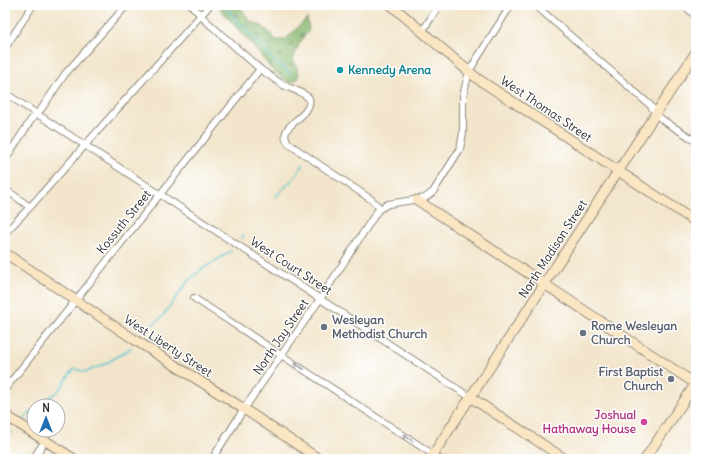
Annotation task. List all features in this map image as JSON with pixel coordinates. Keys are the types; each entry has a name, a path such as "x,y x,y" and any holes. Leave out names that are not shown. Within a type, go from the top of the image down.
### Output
{"street":[{"path":"5,48 33,5"},
{"path":"5,160 31,120 37,114 65,74 127,5"},
{"path":"191,5 205,20 260,69 283,85 302,93 309,98 309,106 307,110 287,130 285,140 319,165 372,200 380,208 388,204 425,198 433,192 460,149 463,133 463,96 469,71 512,5"},
{"path":"5,233 30,207 210,5"},
{"path":"309,5 314,7 318,5"},
{"name":"West Thomas Street","path":"391,5 469,71 696,222"},
{"path":"422,32 439,5"},
{"path":"535,5 650,105 664,120 696,141"},
{"path":"684,5 696,16"},
{"name":"North Madison Street","path":"434,457 470,397 696,52"},
{"name":"Kossuth Street","path":"5,389 75,299 260,69"},
{"name":"West Court Street","path":"5,93 565,459"},
{"path":"5,189 30,207"},
{"path":"417,200 544,285 696,383 645,459"},
{"name":"North Jay Street","path":"212,459 380,208"},
{"name":"West Liberty Street","path":"5,253 135,340 319,459"},
{"path":"194,298 434,457"},
{"path":"5,415 74,459"},
{"path":"33,459 45,441"}],"green space":[{"path":"226,5 239,5 250,21 262,26 273,36 274,40 285,40 307,18 309,30 300,42 293,58 299,74 298,79 289,83 272,70 220,9"}],"waterway":[{"path":"225,7 272,59 291,74"},
{"path":"275,197 295,177 303,165"},
{"path":"146,330 163,316 188,281 201,270 231,251"},
{"path":"49,398 63,386 70,373 75,369 86,372 105,364 131,348"},
{"path":"5,441 12,432"}],"place":[{"name":"Kennedy Arena","path":"340,70"},
{"name":"Wesleyan Methodist Church","path":"324,327"},
{"name":"Rome Wesleyan Church","path":"583,333"},
{"name":"First Baptist Church","path":"671,379"},
{"name":"Joshual Hathaway House","path":"644,422"}]}
